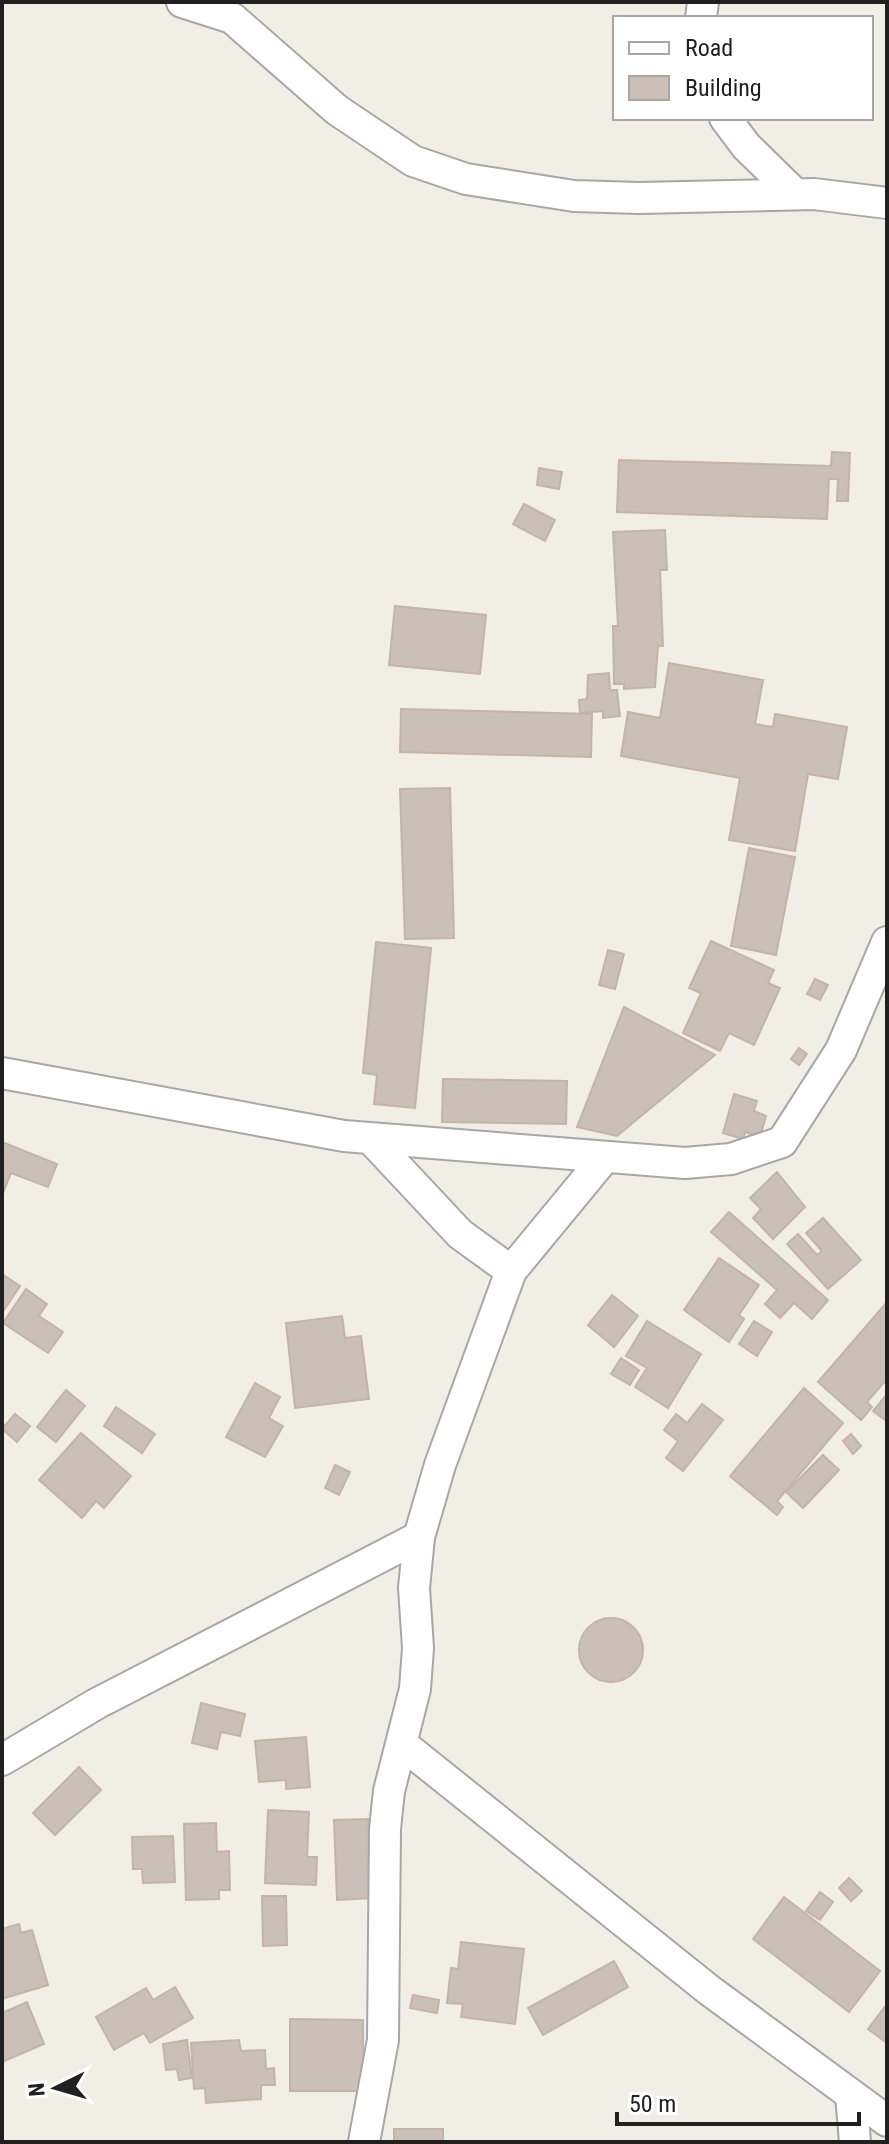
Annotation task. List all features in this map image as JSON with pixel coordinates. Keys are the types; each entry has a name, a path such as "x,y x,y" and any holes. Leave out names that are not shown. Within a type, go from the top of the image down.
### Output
{"street":[{"path":"182,2 232,10 337,110 413,161 466,179 574,196 639,198 794,193 887,203"},
{"path":"726,120 746,146 794,193"},
{"path":"2,1073 177,1107 371,1139 605,1157 700,1162 731,1159 782,1142 841,1050 887,942"},
{"path":"371,1139 460,1234 511,1271"},
{"path":"364,2142 383,2040 385,1829 389,1791 415,1689 418,1648 414,1588 419,1537 440,1465 511,1271 605,1157"},
{"path":"2,1760 96,1704 419,1537"},
{"path":"402,1744 709,1990 887,2121"},
{"path":"851,2095 855,2142"}],"building":[{"path":"832,452 850,453 848,501 837,501 838,479 829,479 827,519 617,512 619,460 831,466"},
{"path":"539,468 562,472 559,489 537,485"},
{"path":"524,504 555,520 545,541 513,524"},
{"path":"665,530 667,570 660,570 663,646 658,646 655,687 624,689 624,684 614,684 613,626 618,626 613,532"},
{"path":"395,606 486,615 480,674 389,665"},
{"path":"669,663 763,680 755,724 773,727 775,714 847,727 838,779 808,774 795,851 729,840 740,778 621,756 628,712 660,718"},
{"path":"609,673 610,690 617,690 620,716 603,718 603,711 580,713 579,700 587,699 588,675"},
{"path":"401,709 592,714 591,757 400,752"},
{"path":"450,788 454,938 405,939 400,789"},
{"path":"749,848 795,857 776,955 731,946"},
{"path":"711,941 774,970 768,983 780,988 754,1045 729,1033 720,1051 683,1033 701,993 689,988"},
{"path":"376,942 431,948 415,1108 374,1104 377,1075 363,1073"},
{"path":"608,950 624,954 615,989 599,985"},
{"path":"815,979 828,985 820,1000 807,994"},
{"path":"624,1007 715,1055 617,1136 577,1127"},
{"path":"799,1048 807,1054 799,1065 791,1059"},
{"path":"443,1079 567,1081 566,1124 442,1122"},
{"path":"734,1094 757,1101 754,1111 766,1116 760,1137 745,1132 743,1139 723,1133"},
{"path":"2,1142 57,1164 48,1187 11,1173 2,1196"},
{"path":"777,1172 805,1207 773,1239 753,1218 761,1209 750,1198"},
{"path":"729,1212 828,1300 812,1319 794,1303 780,1318 765,1304 777,1290 711,1232"},
{"path":"823,1218 861,1260 828,1289 787,1244 798,1234 817,1255 822,1251 806,1233"},
{"path":"719,1258 759,1285 739,1315 744,1319 729,1342 684,1310"},
{"path":"2,1274 20,1286 2,1313"},
{"path":"26,1289 47,1304 39,1316 63,1332 48,1353 3,1323"},
{"path":"612,1295 638,1316 614,1347 588,1325"},
{"path":"887,1302 887,1379 867,1402 872,1407 861,1420 818,1382"},
{"path":"342,1316 345,1338 361,1336 369,1399 295,1408 286,1323"},
{"path":"647,1321 701,1354 668,1408 635,1387 647,1368 626,1356"},
{"path":"754,1321 772,1332 757,1356 739,1344"},
{"path":"621,1358 639,1370 630,1385 611,1374"},
{"path":"255,1383 280,1397 269,1418 283,1426 265,1457 226,1437"},
{"path":"804,1388 843,1423 777,1501 783,1507 777,1515 730,1476"},
{"path":"66,1390 85,1406 56,1442 37,1427"},
{"path":"887,1394 887,1417 885,1420 873,1411"},
{"path":"702,1404 723,1420 683,1471 666,1458 678,1441 664,1430 676,1414 687,1423"},
{"path":"116,1407 155,1434 142,1453 104,1426"},
{"path":"15,1414 30,1426 17,1442 2,1429"},
{"path":"81,1433 131,1476 104,1508 96,1501 82,1518 39,1480"},
{"path":"851,1434 861,1446 853,1454 843,1441"},
{"path":"823,1455 839,1470 803,1508 786,1492"},
{"path":"335,1465 350,1472 339,1495 325,1488"},
{"path":"605,1618 617,1618 634,1627 641,1638 641,1662 634,1673 617,1682 605,1682 593,1677 584,1668 579,1656 579,1644 584,1632 593,1623"},
{"path":"201,1703 245,1714 240,1736 221,1732 217,1749 192,1743"},
{"path":"306,1737 310,1787 286,1789 286,1780 259,1782 255,1741"},
{"path":"79,1767 101,1790 55,1835 33,1813"},
{"path":"268,1810 309,1812 307,1857 317,1857 316,1885 265,1883"},
{"path":"368,1819 372,1898 337,1900 334,1820"},
{"path":"216,1823 217,1852 229,1851 230,1890 219,1890 219,1899 186,1900 184,1824"},
{"path":"173,1836 175,1882 143,1883 142,1869 133,1869 132,1837"},
{"path":"849,1878 862,1891 851,1901 839,1888"},
{"path":"820,1892 833,1902 820,1920 806,1911"},
{"path":"262,1896 286,1896 287,1945 263,1946"},
{"path":"784,1897 880,1971 849,2012 753,1939"},
{"path":"19,1924 21,1933 32,1930 48,1985 2,1999 2,1929"},
{"path":"461,1942 524,1949 515,2024 461,2017 463,2004 447,2003 451,1968 458,1969"},
{"path":"614,1961 628,1987 543,2035 528,2008"},
{"path":"175,1987 193,2018 150,2043 144,2033 114,2050 96,2017 146,1988 153,2000"},
{"path":"413,1995 439,2000 437,2013 410,2008"},
{"path":"27,2002 44,2044 2,2062 2,2013"},
{"path":"887,2004 887,2043 868,2029"},
{"path":"290,2019 363,2020 363,2091 290,2091"},
{"path":"187,2040 192,2078 179,2080 177,2069 166,2070 163,2044"},
{"path":"239,2040 241,2051 265,2050 266,2069 274,2068 275,2085 261,2085 261,2099 206,2103 205,2088 194,2089 191,2043"},
{"path":"394,2129 443,2129 443,2142 394,2142"}]}
